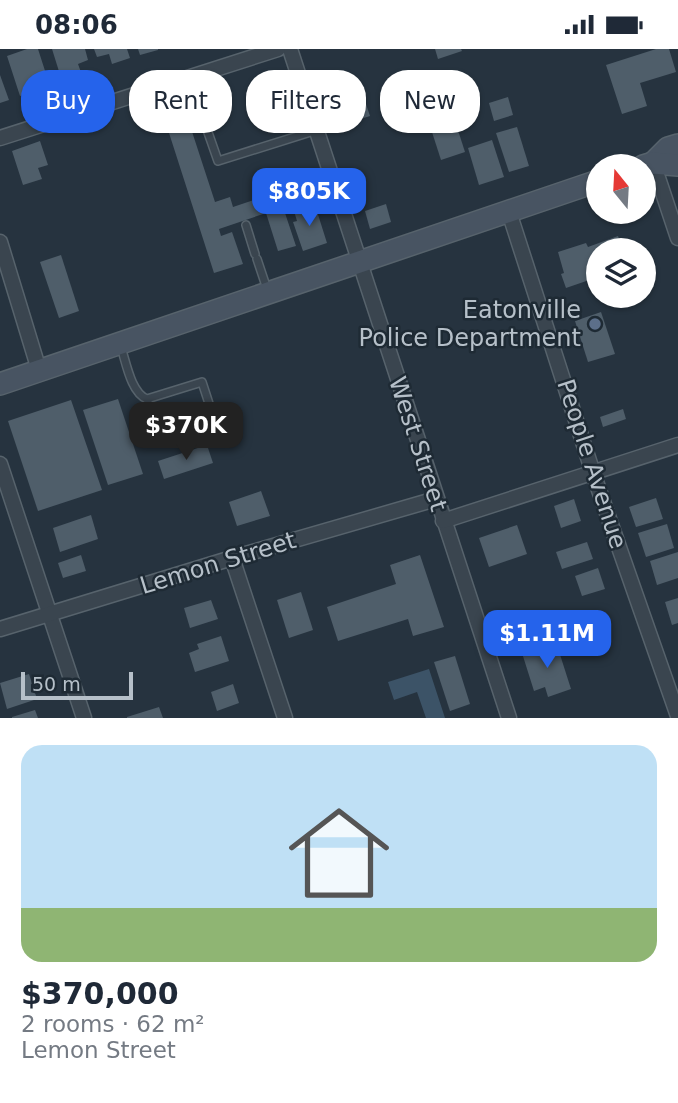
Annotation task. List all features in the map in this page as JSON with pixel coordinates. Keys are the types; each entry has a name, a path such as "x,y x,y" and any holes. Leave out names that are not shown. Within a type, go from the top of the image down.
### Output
{"main road":[{"path":"656,158 668,148 678,145"},
{"path":"656,165 678,165"},
{"path":"0,384 586,185"}],"street":[{"path":"214,70 278,49"},
{"name":"West Street","path":"290,49 297,70"},
{"path":"0,138 129,97"},
{"name":"West Street","path":"318,133 509,718"},
{"path":"656,184 678,238"},
{"name":"People Avenue","path":"509,212 593,473 678,716"},
{"path":"0,242 39,370"},
{"path":"443,521 678,445"},
{"path":"0,464 85,718"},
{"name":"Lemon Street","path":"0,629 436,499"},
{"path":"232,558 285,718"}],"lane":[{"path":"208,133 218,161 307,133"},
{"path":"246,225 268,293"},
{"path":"119,343 141,397 147,399 202,382 215,422 160,438 147,399"}],"water":[{"path":"429,669 445,718 426,718 417,692 394,700 388,682"}],"building":[{"path":"27,49 38,49 45,70 21,70 21,96 20,96 7,56"},
{"path":"52,49 85,49 88,60 78,64 80,70 59,70"},
{"path":"94,49 127,49 130,58 112,64 109,54 97,57"},
{"path":"138,49 158,49 158,50 140,55"},
{"path":"435,49 461,49 462,51 438,59"},
{"path":"656,49 669,49 676,72 640,83 647,106 622,114 606,65"},
{"path":"0,75 9,100 0,103"},
{"path":"508,97 513,115 494,121 489,103"},
{"path":"517,127 529,166 509,172 496,133"},
{"path":"169,133 192,133 215,202 230,197 233,207 260,198 257,189 275,183 296,246 278,251 266,213 219,229 221,236 232,232 243,264 214,273"},
{"path":"432,133 459,133 465,152 441,160"},
{"path":"492,140 504,177 479,185 468,148"},
{"path":"40,141 48,165 38,168 42,179 23,185 12,151"},
{"path":"386,204 391,222 370,229 365,211"},
{"path":"315,205 327,243 303,251 293,222 297,221 294,211"},
{"path":"586,243 586,281 566,288 558,252"},
{"path":"61,255 79,311 59,318 40,262"},
{"path":"601,312 615,354 588,362 575,321"},
{"path":"118,399 143,474 108,485 83,410"},
{"path":"71,400 102,490 38,511 8,421"},
{"path":"623,409 626,419 603,427 600,417"},
{"path":"207,445 213,463 164,479 158,461"},
{"path":"261,491 270,516 237,526 229,502"},
{"path":"656,498 663,519 636,527 629,507"},
{"path":"574,499 581,521 561,528 554,506"},
{"path":"91,515 98,539 60,552 53,528"},
{"path":"667,524 674,548 646,557 638,533"},
{"path":"517,525 527,554 489,567 479,538"},
{"path":"587,542 593,559 562,569 556,552"},
{"path":"678,552 678,578 657,585 650,561"},
{"path":"81,555 86,571 63,578 58,563"},
{"path":"420,555 444,627 413,636 408,619 338,641 327,607 396,584 390,565"},
{"path":"598,568 605,589 582,596 575,576"},
{"path":"301,592 313,630 289,638 277,600"},
{"path":"678,598 678,623 672,625 665,602"},
{"path":"211,600 218,619 190,628 184,608"},
{"path":"221,636 229,661 195,672 189,653 199,649 197,644"},
{"path":"556,642 571,689 548,697 545,687 534,691 522,653"},
{"path":"455,656 470,704 450,711 434,662"},
{"path":"29,674 37,699 7,709 0,683"},
{"path":"233,684 239,703 217,711 211,692"},
{"path":"159,707 163,718 127,718 127,717"},
{"path":"35,710 38,718 12,718 12,717"}],"place":[{"name":"Eatonville Police Department","path":"595,324"}]}
